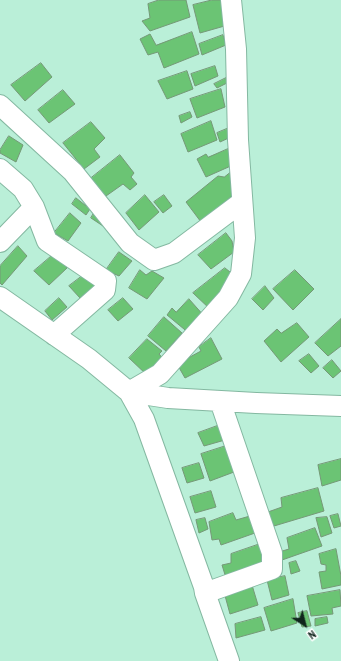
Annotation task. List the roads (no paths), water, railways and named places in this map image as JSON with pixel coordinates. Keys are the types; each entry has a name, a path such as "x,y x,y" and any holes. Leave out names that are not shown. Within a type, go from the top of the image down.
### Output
{"street":[{"path":"129,392 160,374 228,298 241,274 245,238 238,140 236,49 231,0"},
{"path":"0,105 73,172 130,243 154,260 174,253 242,202"},
{"path":"0,169 23,189 34,207 47,241 106,282 105,290 54,334"},
{"path":"0,242 34,207"},
{"path":"0,297 54,334 129,392 144,419 229,661"},
{"path":"129,392 168,398 341,406"},
{"path":"205,593 272,569 272,553 220,401"}]}
